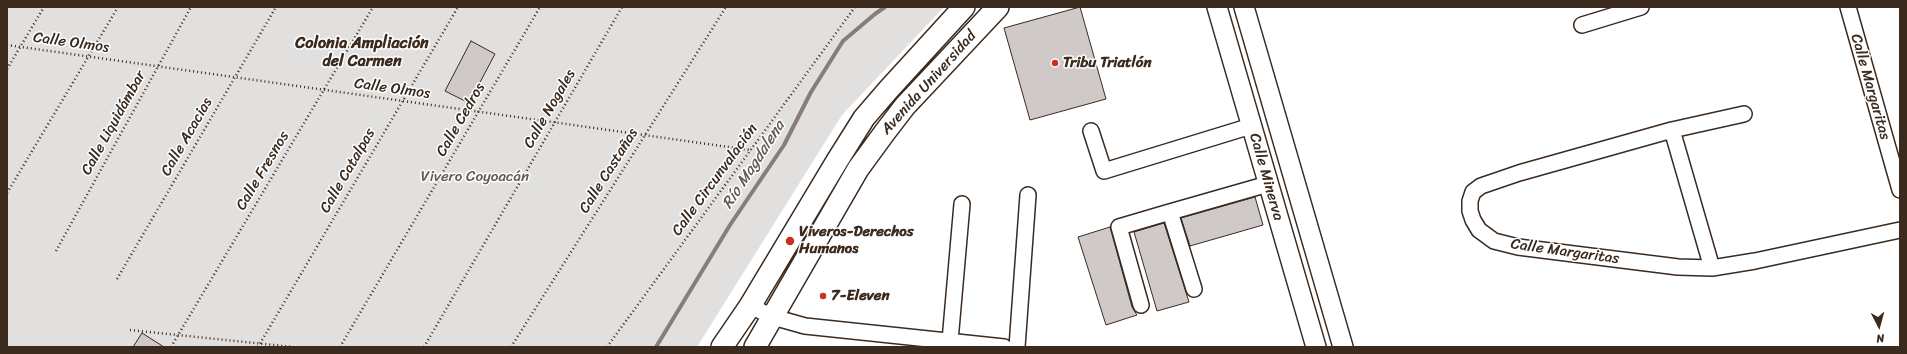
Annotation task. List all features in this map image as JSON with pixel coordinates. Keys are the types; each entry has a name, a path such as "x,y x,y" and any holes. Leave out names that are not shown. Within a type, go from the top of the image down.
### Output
{"main road":[{"name":"Avenida Universidad","path":"722,347 750,306 864,118 964,7"},
{"name":"Avenida Universidad","path":"755,347 858,169 905,106 998,7"}],"street":[{"name":"Calle Minerva","path":"1217,7 1316,347"},
{"name":"Calle Minerva","path":"1244,7 1343,347"},
{"path":"1582,25 1641,7"},
{"name":"Calle Margaritas","path":"1848,7 1900,190"},
{"name":"Calle Margaritas","path":"1744,114 1672,130 1519,173 1481,186 1473,192 1470,201 1470,212 1479,230 1494,241 1518,247 1678,267 1712,268 1755,261 1900,230"},
{"path":"1091,131 1104,171 1251,126"},
{"path":"1672,130 1712,268"},
{"path":"1141,305 1119,227 1268,184"},
{"path":"1016,347 1028,195"},
{"path":"950,341 962,204"},
{"path":"1170,212 1194,289"},
{"path":"750,306 773,317 805,326 996,347"}],"path":[{"path":"7,69 44,7"},
{"path":"7,193 118,7"},
{"name":"Calle Liquidámbar","path":"56,250 191,7"},
{"name":"Calle Acacias","path":"117,279 276,7"},
{"name":"Calle Fresnos","path":"172,347 373,7"},
{"name":"Calle Catalpas","path":"258,347 458,7"},
{"name":"Calle Cedros","path":"340,347 540,7"},
{"name":"Calle Nogales","path":"424,347 622,7"},
{"name":"Calle Castañas","path":"510,347 726,7"},
{"name":"Calle Circunvalación","path":"607,347 855,7"},
{"name":"Calle Olmos","path":"7,45 750,150"},
{"path":"130,330 294,347"}],"green space":[{"name":"Vivero Coyoacán","path":"7,7 944,7 842,115 697,347 7,347"}],"building":[{"name":"Tribu Triatlón","path":"1080,7 1106,99 1030,120 1004,28"},
{"path":"471,41 495,54 469,103 445,91"},
{"path":"1255,197 1263,225 1190,246 1181,218"},
{"path":"1164,223 1189,302 1157,311 1134,232"},
{"path":"1110,227 1132,307 1137,315 1106,325 1078,237"},
{"path":"142,333 164,347 133,347"}],"waterway":[{"name":"Río Magdalena","path":"656,347 730,225 784,145 811,92 843,41 885,7"}],"place":[{"name":"Tribu Triatlón","path":"1055,63"},
{"name":"Viveros-Derechos Humanos","path":"790,241"},
{"name":"7-Eleven","path":"823,296"}],"district":[{"name":"Colonia Ampliación del Carmen","path":"362,53"}]}
